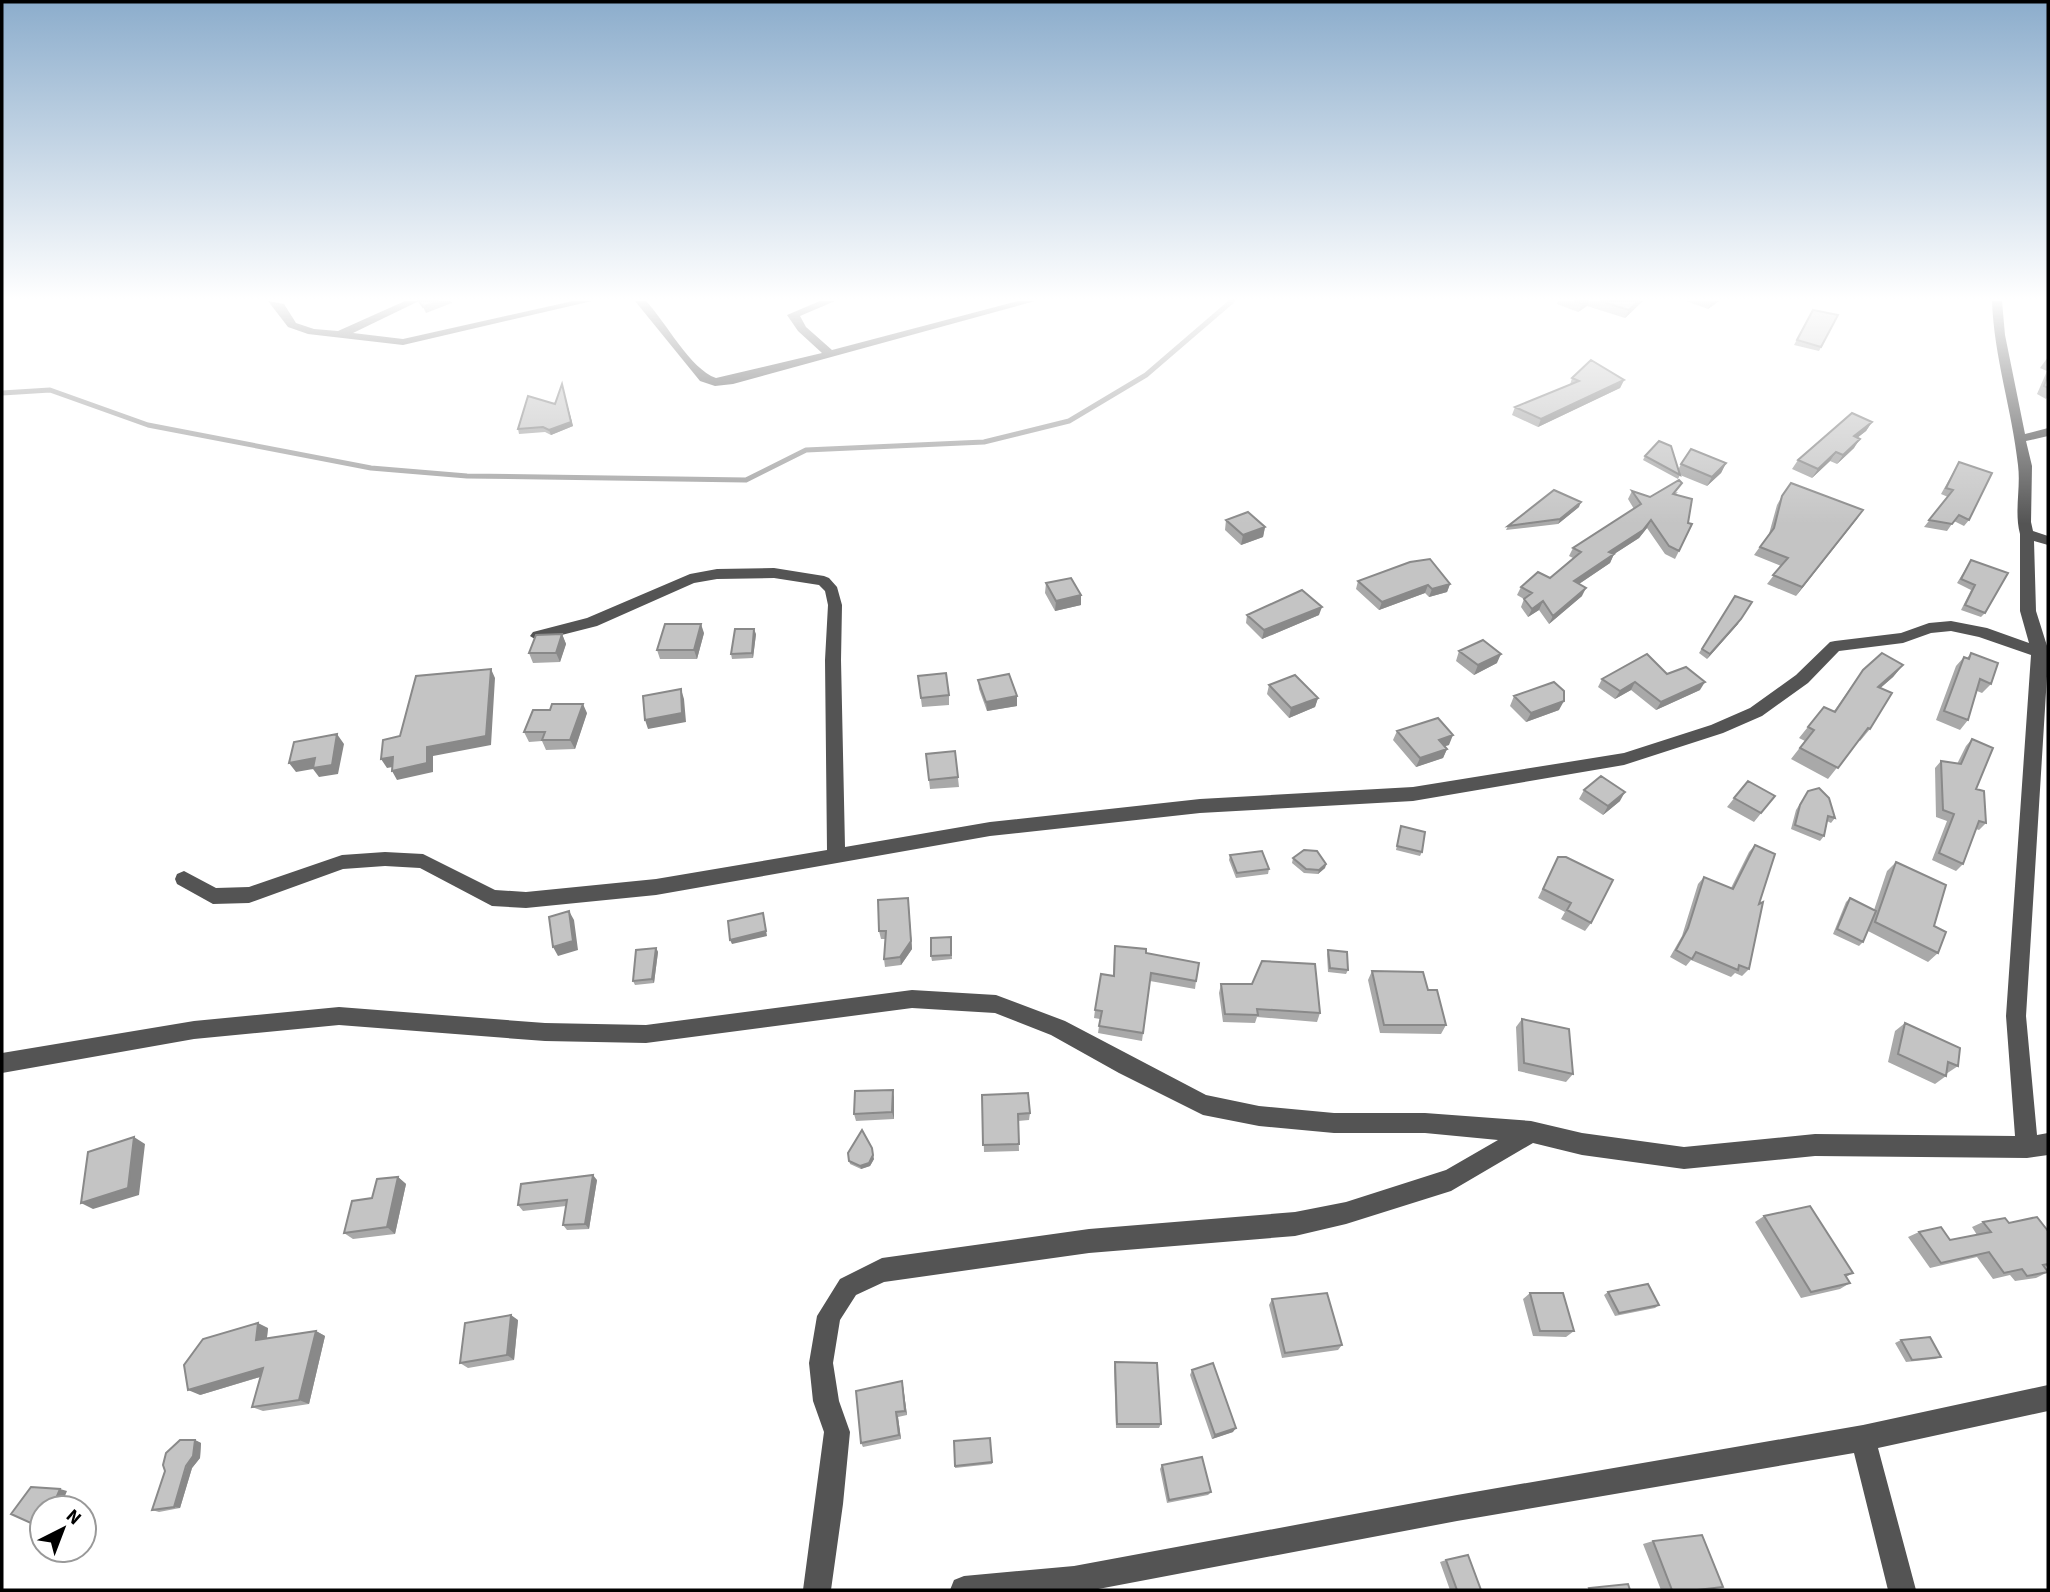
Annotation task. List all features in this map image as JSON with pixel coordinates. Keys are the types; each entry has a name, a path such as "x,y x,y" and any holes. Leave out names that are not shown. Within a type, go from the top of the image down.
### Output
{"street":[{"path":"701,375 715,382 750,375"},
{"path":"2,1063 194,1030 339,1016 545,1032 646,1034 912,999 996,1004 1058,1028 1203,1105 1259,1116 1334,1123 1425,1123 1531,1132 1582,1144 1684,1158 1815,1145 2037,1146 2016,1016 2044,653 2028,611 2027,534 2024,522 2025,466 2007,375"},
{"path":"2019,439 2048,432"},
{"path":"2027,534 2048,541"},
{"path":"538,635 592,622 670,586 703,576 774,573 824,581 832,590 835,605 833,660 836,853"},
{"path":"184,879 214,896 249,895 301,874 342,862 385,859 423,861 492,898 526,900 656,887 836,853 990,829 1200,806 1413,794 1624,759 1717,729 1756,712 1802,679 1835,646 1903,638 1928,628 1951,626 1982,632 2044,653"},
{"path":"817,1590 837,1432 826,1401 821,1363 830,1315 848,1287 883,1270 1089,1241 1295,1224 1346,1213 1451,1180 1531,1132"},
{"path":"964,1590 1074,1580 1444,1511 1863,1438 2048,1398"},
{"path":"1863,1438 1902,1590"}],"building":[{"path":"1575,375 1616,375 1624,380 1541,419 1515,407 1579,381 1572,378"},
{"path":"562,384 571,422 549,430 543,427 518,429 528,396 555,404"},
{"path":"1852,413 1872,422 1854,436 1860,439 1843,455 1836,452 1818,469 1798,460"},
{"path":"1659,441 1671,446 1680,475 1645,456"},
{"path":"1691,449 1726,463 1712,477 1681,464"},
{"path":"1959,462 1992,473 1969,520 1959,515 1952,524 1929,520 1953,490 1946,488"},
{"path":"1679,480 1682,483 1673,494 1692,499 1688,523 1692,524 1679,551 1669,546 1651,520 1643,530 1609,552 1614,554 1574,581 1586,588 1553,616 1543,601 1532,609 1524,599 1532,593 1521,587 1538,572 1550,578 1581,552 1573,548 1641,504 1632,491 1650,497"},
{"path":"1791,483 1863,510 1802,587 1773,575 1788,558 1760,547 1774,528 1782,496"},
{"path":"1554,490 1581,502 1560,519 1508,526"},
{"path":"1248,512 1265,527 1243,535 1226,520"},
{"path":"1430,559 1450,584 1432,589 1428,585 1382,602 1358,581 1410,562"},
{"path":"1971,560 2008,573 1985,613 1965,605 1975,585 1961,579"},
{"path":"1071,578 1081,595 1056,601 1046,583"},
{"path":"1302,590 1322,607 1264,630 1247,615"},
{"path":"1735,596 1752,602 1741,619 1710,654 1702,649"},
{"path":"665,624 701,624 694,650 657,650"},
{"path":"735,629 754,629 752,653 731,654"},
{"path":"562,634 556,653 529,653 536,635"},
{"path":"1483,640 1501,654 1478,665 1459,651"},
{"path":"1882,653 1903,665 1878,687 1892,693 1870,729 1868,728 1838,768 1800,748 1814,730 1808,727 1824,707 1835,712 1863,670"},
{"path":"1971,653 1998,663 1991,684 1980,679 1968,720 1944,711 1964,657 1969,659"},
{"path":"1647,654 1667,674 1686,667 1705,682 1661,702 1635,682 1620,691 1602,679"},
{"path":"491,669 486,736 427,747 427,763 392,771 393,757 381,759 383,740 400,736 416,676"},
{"path":"946,673 949,695 921,698 918,676"},
{"path":"1009,674 1017,696 986,702 978,680"},
{"path":"1295,675 1318,698 1291,708 1269,685"},
{"path":"1554,682 1564,691 1564,701 1531,713 1514,696"},
{"path":"681,689 682,713 645,720 643,696"},
{"path":"552,704 583,704 570,740 542,740 545,732 524,732 533,710 550,710"},
{"path":"1438,718 1453,735 1439,740 1447,749 1420,758 1397,731"},
{"path":"337,734 332,765 313,768 315,758 289,763 294,742"},
{"path":"1972,739 1993,748 1976,789 1984,791 1986,823 1979,821 1963,864 1939,853 1954,814 1943,810 1941,761 1961,764"},
{"path":"955,751 958,777 929,780 926,754"},
{"path":"1601,776 1625,792 1608,806 1584,790"},
{"path":"1748,781 1775,796 1761,813 1734,798"},
{"path":"1819,788 1829,798 1835,818 1828,816 1824,836 1795,825 1800,805 1808,791"},
{"path":"1401,826 1425,832 1422,852 1397,846"},
{"path":"1755,845 1775,854 1759,904 1763,902 1749,969 1739,965 1738,970 1696,952 1692,959 1676,950 1688,928 1704,877 1733,889"},
{"path":"1304,850 1317,851 1326,864 1319,870 1306,869 1293,858"},
{"path":"1262,851 1269,869 1237,873 1230,855"},
{"path":"1558,857 1566,857 1613,880 1591,923 1567,910 1571,903 1543,889"},
{"path":"1896,862 1946,885 1934,926 1946,932 1938,953 1875,922"},
{"path":"908,898 911,941 900,957 884,959 886,931 879,931 878,900"},
{"path":"1850,898 1876,911 1863,942 1837,929"},
{"path":"569,911 573,941 553,947 549,917"},
{"path":"763,913 766,931 730,940 728,921"},
{"path":"951,937 951,955 931,956 931,938"},
{"path":"1115,946 1146,949 1146,953 1199,963 1196,981 1151,973 1143,1033 1099,1026 1102,1011 1095,1010 1101,974 1114,976"},
{"path":"656,948 652,979 633,981 636,950"},
{"path":"1328,950 1347,952 1348,970 1330,968"},
{"path":"1262,961 1315,964 1320,1013 1257,1009 1258,1015 1225,1014 1221,984 1252,984"},
{"path":"1372,971 1423,972 1428,990 1437,990 1446,1025 1384,1025"},
{"path":"1522,1019 1569,1029 1573,1074 1524,1063"},
{"path":"1905,1023 1960,1048 1958,1066 1948,1062 1946,1076 1898,1054"},
{"path":"893,1090 892,1112 854,1114 855,1091"},
{"path":"1028,1093 1030,1113 1018,1114 1019,1144 983,1145 982,1095"},
{"path":"862,1130 873,1155 869,1163 860,1166 849,1161 848,1153"},
{"path":"134,1137 128,1188 81,1203 88,1152"},
{"path":"593,1175 585,1224 563,1225 567,1200 518,1205 521,1184"},
{"path":"398,1177 387,1227 344,1233 352,1201 372,1198 377,1179"},
{"path":"1810,1206 1853,1273 1845,1275 1850,1283 1811,1292 1764,1216"},
{"path":"2037,1217 2048,1231 2048,1264 2043,1265 2048,1272 2027,1276 2022,1269 2004,1273 1989,1252 1941,1263 1919,1232 1941,1227 1950,1240 1991,1232 1983,1222 2005,1218 2009,1223"},
{"path":"1648,1284 1659,1305 1619,1313 1608,1292"},
{"path":"1327,1293 1342,1345 1285,1353 1272,1299"},
{"path":"1530,1293 1563,1293 1574,1331 1540,1331"},
{"path":"511,1315 507,1355 460,1363 465,1323"},
{"path":"258,1323 256,1340 316,1331 299,1400 252,1407 263,1368 188,1390 184,1365 203,1339"},
{"path":"1930,1337 1941,1357 1912,1360 1901,1340"},
{"path":"1115,1362 1157,1363 1161,1424 1117,1424"},
{"path":"1213,1363 1236,1428 1215,1435 1192,1370"},
{"path":"902,1381 905,1411 896,1412 899,1435 861,1443 856,1391"},
{"path":"990,1438 992,1462 955,1466 954,1441"},
{"path":"180,1440 195,1440 193,1456 186,1466 174,1507 152,1510 165,1471 163,1465 166,1453"},
{"path":"1202,1457 1211,1492 1169,1500 1162,1465"},
{"path":"31,1487 60,1489 58,1494 28,1494 28,1522 11,1514"},
{"path":"1702,1535 1723,1587 1672,1590 1653,1541"},
{"path":"1468,1555 1481,1590 1457,1590 1446,1560"},
{"path":"1628,1584 1630,1590 1589,1588"}],"waterway":[{"path":"2,393 50,390 148,425 371,468 467,476 746,480 806,450 984,442 1069,421 1146,375"}]}
